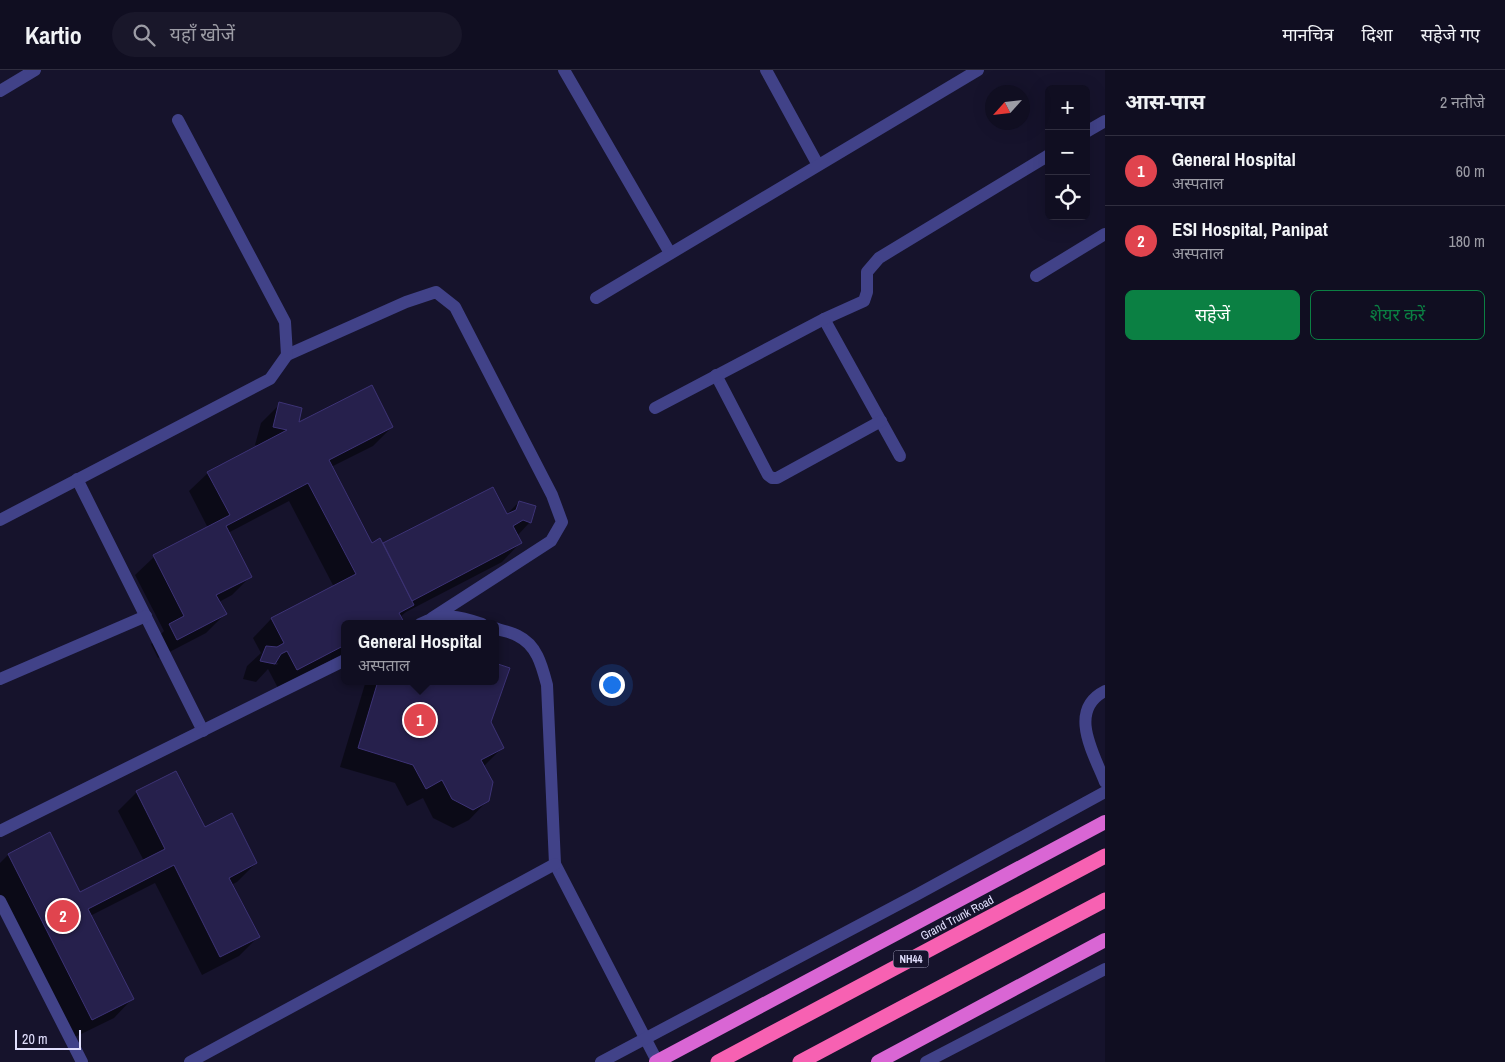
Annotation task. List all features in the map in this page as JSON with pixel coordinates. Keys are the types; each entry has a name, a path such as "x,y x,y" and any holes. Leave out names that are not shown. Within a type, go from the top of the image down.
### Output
{"highway":[{"path":"656,1062 1105,822"},
{"name":"Grand Trunk Road","path":"718,1062 1105,856"},
{"path":"800,1062 1105,900"},
{"path":"878,1062 1105,940"}],"street":[{"path":"0,91 35,70"},
{"path":"564,70 670,253"},
{"path":"766,70 818,165"},
{"path":"596,298 976,70"},
{"path":"178,120 285,322 287,355"},
{"path":"1089,130 1105,121"},
{"path":"655,408 824,319 864,301 867,292 867,272 879,258 1045,157"},
{"path":"1036,276 1105,234"},
{"path":"0,520 270,379 287,355 406,302 436,292 455,307 552,495 562,522 551,541 428,620"},
{"path":"824,319 900,456"},
{"path":"716,375 768,475 772,478 777,478 880,421"},
{"path":"77,480 203,731"},
{"path":"0,679 146,616"},
{"path":"432,618 445,616 470,620"},
{"path":"499,629 519,636 534,650 541,660 547,685 555,864 656,1062"},
{"path":"0,831 341,662"},
{"path":"1105,691 1090,704 1084,720 1086,733 1105,782"},
{"path":"601,1062 1105,792"},
{"path":"190,1062 555,864"},
{"path":"0,900 82,1062"},
{"path":"926,1062 1105,969"}],"building":[{"path":"372,385 393,427 329,460 372,543 380,538 414,605 399,613 403,620 341,620 341,647 297,670 287,651 281,654 275,664 260,661 266,646 277,647 284,643 271,618 356,574 308,483 226,526 252,577 216,595 227,614 177,640 169,624 184,616 153,555 230,515 207,472 287,430 273,427 279,402 302,408 299,422"},
{"path":"493,487 507,514 516,510 519,501 536,506 531,523 523,520 513,526 522,543 412,601 383,543"},
{"path":"499,664 510,668 491,722 504,748 481,760 493,782 489,801 473,810 452,799 442,780 426,789 413,765 358,748 377,685 499,685"},
{"path":"176,771 205,827 232,813 257,863 229,878 260,937 220,957 174,865 88,909 134,999 92,1020 8,854 50,832 80,892 165,849 136,791"}],"place":[{"name":"General Hospital","path":"420,720"},
{"name":"ESI Hospital, Panipat","path":"63,916"}]}
